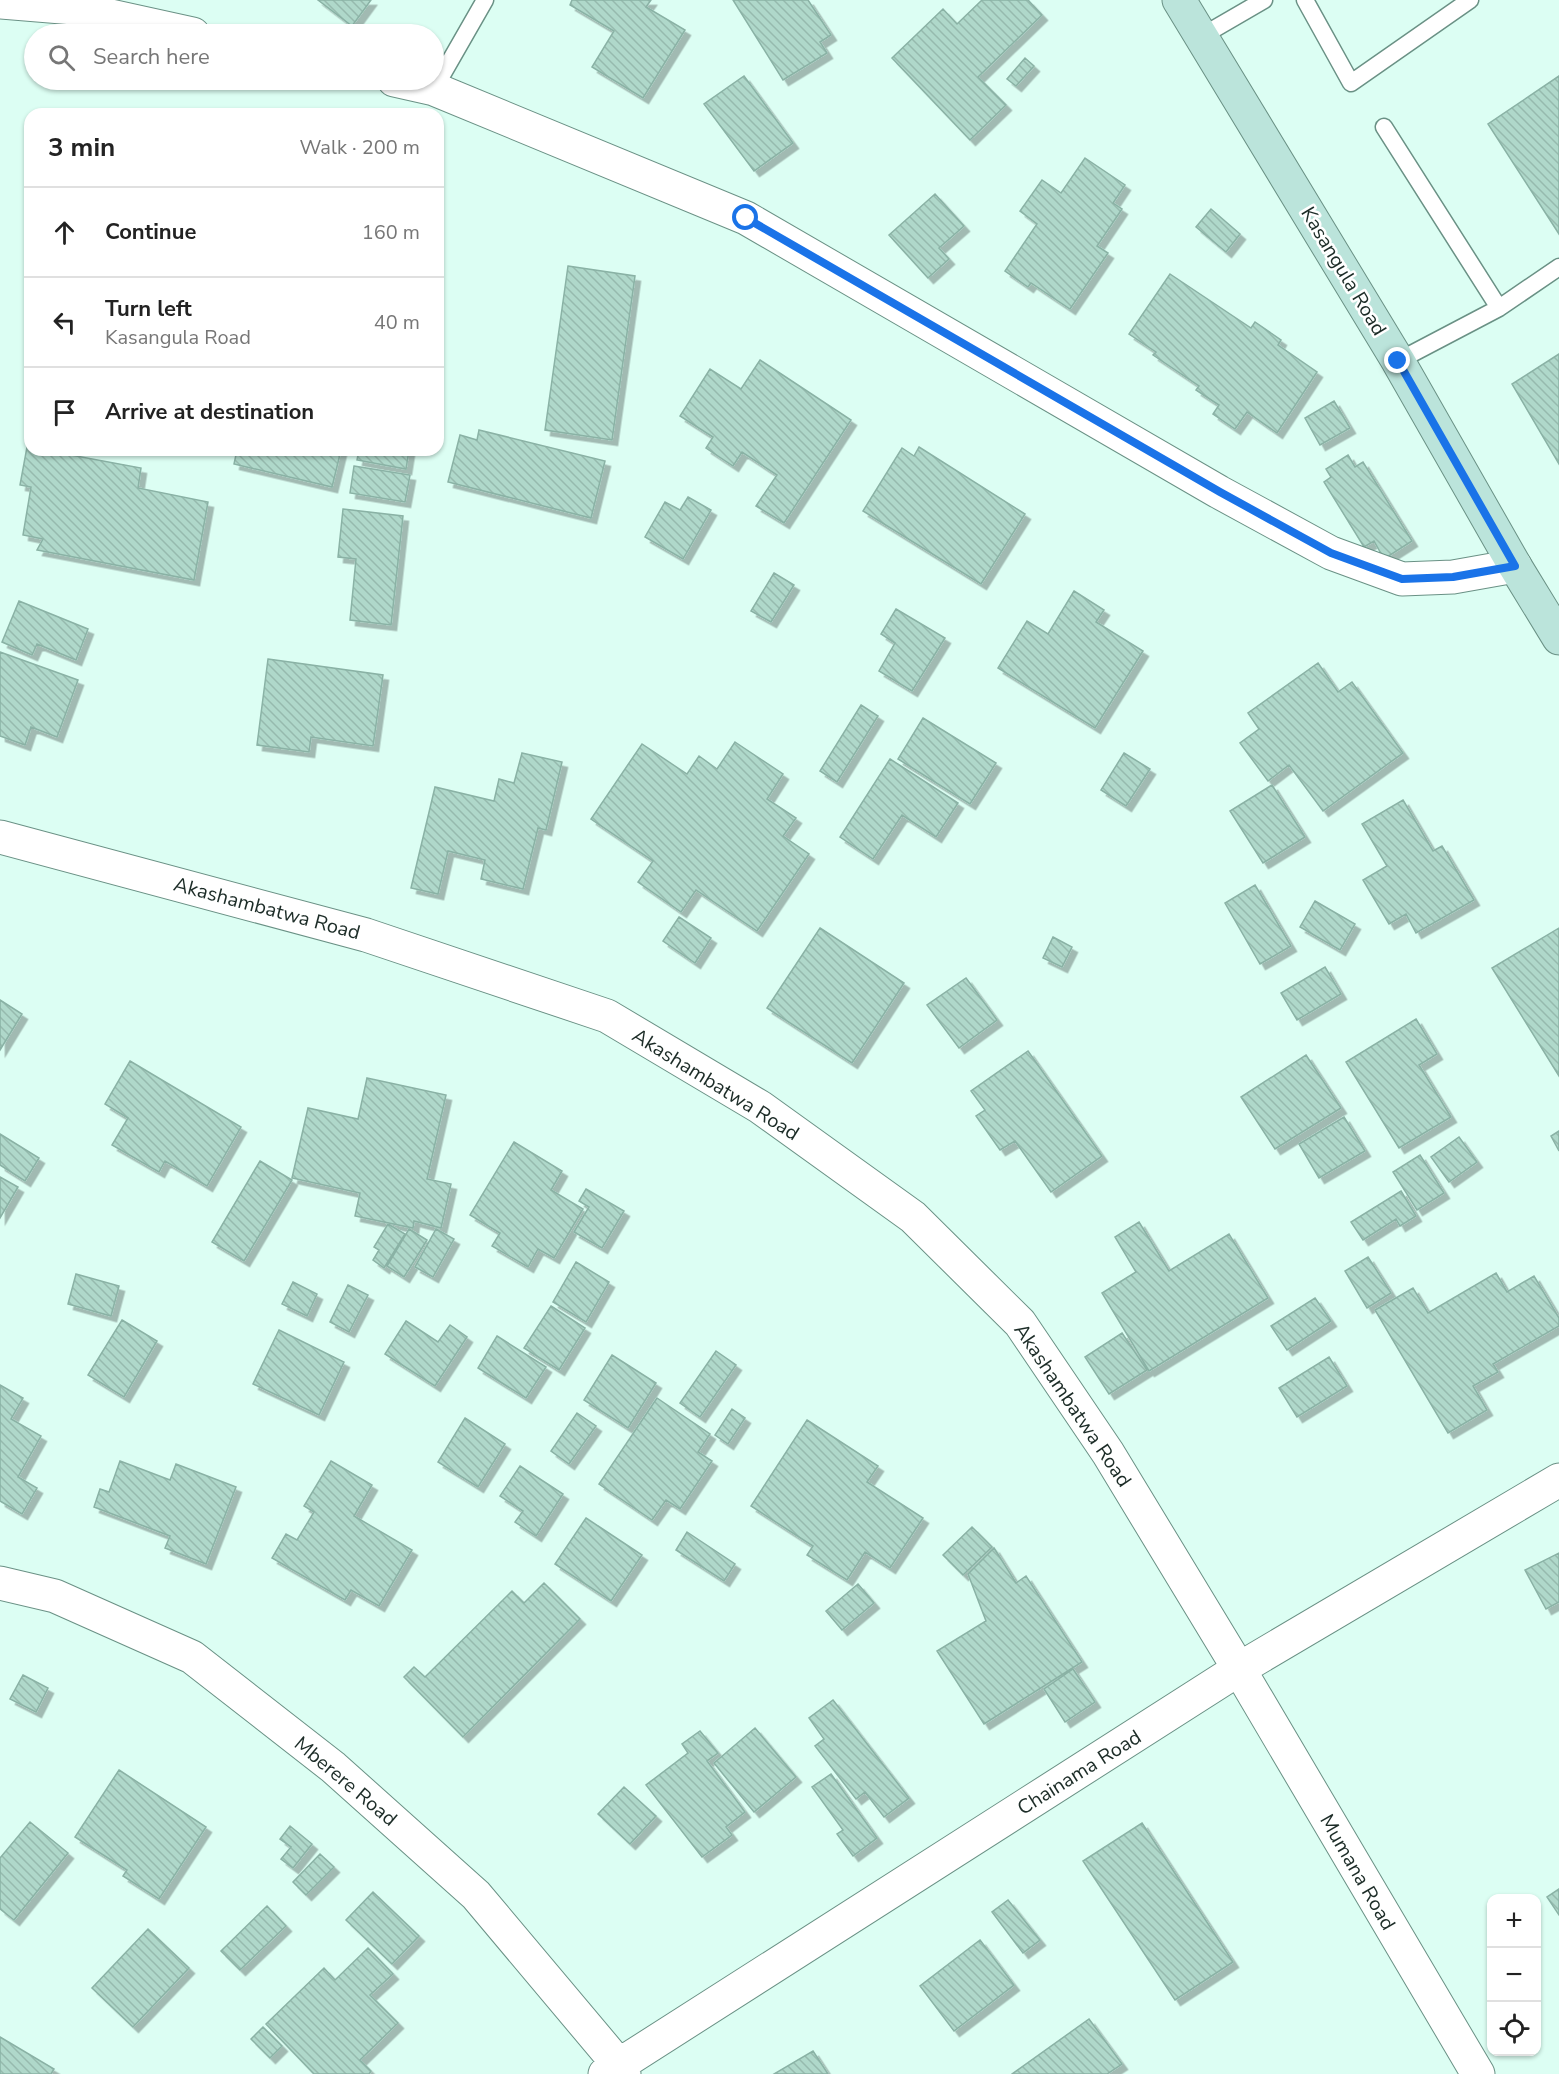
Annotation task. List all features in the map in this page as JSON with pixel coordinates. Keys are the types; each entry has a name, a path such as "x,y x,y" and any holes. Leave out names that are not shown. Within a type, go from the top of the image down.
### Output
{"main road":[{"name":"Kasangula Road","path":"1179,0 1398,361 1515,566 1559,638"}],"street":[{"path":"0,2 74,8 147,24"},
{"path":"437,90 746,218 1220,492 1331,553 1402,579 1453,577 1515,566"},
{"name":"Akashambatwa Road","path":"0,837 366,935 607,1017 760,1107 912,1217 1020,1323 1108,1453 1239,1669"},
{"name":"Chainama Road","path":"616,2071 1239,1669 1559,1480"},
{"name":"Mberere Road","path":"0,1582 56,1596 192,1657 333,1767 476,1895 616,2071"},
{"name":"Mumana Road","path":"1239,1669 1478,2074"}],"lane":[{"path":"444,73 485,0"},
{"path":"1202,36 1264,0"},
{"path":"1305,0 1350,83 1470,0"},
{"path":"1384,127 1499,308"},
{"path":"1398,361 1499,308 1559,267"}],"building":[{"path":"318,0 371,0 353,24 349,24"},
{"path":"572,0 651,0 646,7 685,30 643,98 592,67 614,31 570,5"},
{"path":"733,0 808,0 831,35 820,42 827,53 783,80"},
{"path":"982,0 1028,0 1042,15 978,77 1006,105 970,140 892,58 943,9 957,24"},
{"path":"1025,58 1034,66 1016,86 1007,79"},
{"path":"744,76 793,143 754,171 704,104"},
{"path":"1559,76 1559,234 1488,124"},
{"path":"1085,158 1125,185 1113,203 1122,209 1097,246 1108,253 1070,309 1031,283 1028,287 1005,271 1037,224 1020,211 1042,180 1061,193"},
{"path":"935,194 964,226 939,248 949,259 928,278 889,235"},
{"path":"1211,209 1240,234 1226,252 1196,227"},
{"path":"568,266 635,276 612,440 545,430"},
{"path":"1170,274 1251,328 1255,322 1281,340 1278,345 1317,372 1277,433 1247,412 1235,429 1213,414 1219,405 1196,390 1199,386 1153,355 1156,352 1129,334"},
{"path":"1559,354 1559,464 1512,384"},
{"path":"760,360 851,420 784,523 756,506 777,475 742,452 733,466 706,448 713,437 680,416 710,369 741,389"},
{"path":"1334,401 1350,428 1320,445 1305,418"},
{"path":"479,430 605,461 591,518 448,482 460,435 477,440"},
{"path":"919,447 1025,514 981,584 863,511 902,448 914,456"},
{"path":"1348,455 1355,467 1363,462 1412,541 1384,559 1374,541 1364,547 1324,482 1331,477 1326,469"},
{"path":"25,456 76,456 141,468 138,488 208,502 194,580 37,550 43,539 23,535 31,487 20,485"},
{"path":"236,456 340,456 332,487 234,464"},
{"path":"358,456 408,456 406,469 357,460"},
{"path":"354,466 410,475 405,502 350,493"},
{"path":"688,497 711,510 683,559 645,537 665,502 680,510"},
{"path":"343,509 403,516 391,625 350,620 356,559 338,557"},
{"path":"774,573 794,585 771,622 751,611"},
{"path":"1074,591 1104,610 1096,622 1143,651 1095,728 998,668 1027,621 1048,634"},
{"path":"19,601 88,629 76,660 37,644 32,655 2,642"},
{"path":"896,609 945,638 912,691 879,671 895,643 881,634"},
{"path":"0,652 78,680 57,737 31,727 25,745 0,736"},
{"path":"268,659 383,675 373,746 311,737 309,752 257,745"},
{"path":"1318,663 1338,692 1352,682 1403,753 1323,811 1289,765 1268,781 1240,743 1259,729 1248,713"},
{"path":"861,705 878,716 837,782 820,771"},
{"path":"923,718 996,763 970,804 898,759"},
{"path":"735,742 783,774 767,799 796,818 783,836 809,854 757,931 696,890 681,912 638,882 653,861 591,819 642,744 687,774 699,756 717,769"},
{"path":"522,753 562,762 546,830 538,828 523,889 481,879 485,860 448,851 438,894 411,888 435,787 494,801 499,779 514,783"},
{"path":"1124,753 1150,769 1126,806 1101,790"},
{"path":"890,759 958,803 936,837 902,815 873,859 840,837"},
{"path":"1272,785 1305,837 1263,863 1230,811"},
{"path":"1403,800 1433,851 1442,846 1474,900 1416,933 1406,914 1389,924 1363,880 1387,866 1362,824"},
{"path":"1255,885 1291,946 1260,964 1225,903"},
{"path":"1315,901 1355,924 1340,950 1300,927"},
{"path":"679,917 711,938 695,963 663,941"},
{"path":"820,928 904,983 852,1063 767,1008"},
{"path":"1559,928 1559,1076 1492,968"},
{"path":"1053,937 1072,947 1062,967 1043,958"},
{"path":"1325,967 1341,994 1297,1020 1281,993"},
{"path":"966,978 997,1020 959,1048 927,1005"},
{"path":"0,1000 22,1014 0,1050"},
{"path":"1416,1019 1437,1054 1419,1065 1451,1117 1399,1148 1346,1062"},
{"path":"1028,1051 1102,1156 1051,1192 1015,1141 1000,1150 976,1116 985,1110 971,1091"},
{"path":"1306,1055 1341,1108 1275,1149 1241,1097"},
{"path":"130,1061 241,1127 207,1186 165,1161 159,1172 112,1145 128,1118 105,1104"},
{"path":"367,1078 446,1095 427,1179 451,1184 441,1228 414,1221 413,1228 355,1216 360,1193 292,1178 308,1108 358,1119"},
{"path":"1344,1117 1365,1151 1319,1178 1299,1144"},
{"path":"1559,1131 1559,1151 1551,1136"},
{"path":"0,1134 39,1158 25,1181 0,1165"},
{"path":"1459,1137 1477,1162 1449,1182 1431,1157"},
{"path":"514,1142 562,1171 551,1190 583,1209 554,1258 538,1249 528,1267 492,1246 500,1233 470,1215"},
{"path":"1420,1155 1444,1193 1417,1210 1393,1172"},
{"path":"260,1161 292,1180 244,1261 212,1242"},
{"path":"0,1177 18,1187 0,1218"},
{"path":"586,1189 624,1211 602,1248 574,1232 589,1207 579,1201"},
{"path":"1401,1191 1416,1216 1400,1226 1396,1219 1363,1240 1351,1222"},
{"path":"1139,1222 1169,1271 1229,1234 1268,1298 1149,1371 1102,1293 1136,1272 1115,1237"},
{"path":"388,1224 405,1234 384,1268 373,1260 379,1250 374,1247"},
{"path":"409,1229 427,1240 404,1277 387,1266"},
{"path":"436,1229 454,1239 433,1277 415,1267"},
{"path":"1368,1257 1391,1293 1367,1308 1345,1271"},
{"path":"576,1262 609,1282 586,1322 553,1302"},
{"path":"1496,1273 1507,1292 1534,1276 1559,1318 1559,1326 1493,1364 1498,1372 1473,1386 1487,1410 1448,1433 1375,1310 1413,1288 1428,1313"},
{"path":"76,1274 119,1286 111,1316 68,1304"},
{"path":"293,1282 317,1294 307,1316 282,1304"},
{"path":"348,1285 368,1295 349,1332 330,1322"},
{"path":"1315,1298 1331,1321 1287,1350 1271,1326"},
{"path":"551,1306 585,1328 559,1370 524,1348"},
{"path":"122,1320 157,1341 124,1397 88,1375"},
{"path":"406,1321 438,1342 450,1325 467,1337 435,1386 385,1354"},
{"path":"279,1330 344,1362 319,1415 253,1384"},
{"path":"1122,1333 1147,1370 1109,1394 1085,1357"},
{"path":"497,1336 546,1367 526,1398 478,1368"},
{"path":"716,1351 736,1365 700,1417 680,1403"},
{"path":"612,1355 656,1383 628,1428 584,1400"},
{"path":"1329,1357 1347,1386 1297,1417 1279,1388"},
{"path":"0,1385 23,1398 11,1419 41,1436 18,1477 37,1488 22,1514 0,1501"},
{"path":"657,1398 710,1434 698,1452 712,1461 680,1509 666,1500 652,1520 599,1484"},
{"path":"732,1409 745,1418 728,1444 715,1435"},
{"path":"577,1413 596,1426 569,1464 551,1451"},
{"path":"465,1418 505,1444 478,1487 438,1462"},
{"path":"807,1420 878,1466 867,1482 923,1518 890,1568 865,1552 847,1580 807,1555 813,1546 751,1506"},
{"path":"120,1461 170,1480 176,1464 236,1487 206,1564 165,1548 170,1536 94,1507 100,1489 109,1492"},
{"path":"331,1461 372,1485 354,1516 412,1550 379,1606 351,1590 345,1600 272,1558 286,1534 297,1540 314,1512 304,1506"},
{"path":"520,1466 563,1494 536,1536 515,1522 523,1511 500,1496"},
{"path":"586,1518 642,1555 611,1601 555,1564"},
{"path":"972,1527 992,1547 963,1575 943,1555"},
{"path":"687,1532 735,1564 724,1581 676,1550"},
{"path":"994,1548 1016,1583 1026,1576 1082,1662 984,1724 937,1651 986,1621 968,1574"},
{"path":"1559,1553 1559,1602 1546,1609 1525,1570"},
{"path":"544,1583 580,1619 463,1737 404,1677 414,1667 425,1677 512,1591 524,1603"},
{"path":"858,1584 874,1603 842,1630 826,1611"},
{"path":"1073,1669 1095,1702 1065,1722 1044,1689"},
{"path":"23,1675 48,1688 36,1712 10,1699"},
{"path":"833,1700 909,1798 884,1817 865,1792 856,1799 815,1746 824,1739 809,1718"},
{"path":"755,1728 796,1777 754,1812 714,1763"},
{"path":"700,1731 718,1753 707,1761 745,1812 726,1827 732,1835 702,1857 646,1785 688,1753 682,1744"},
{"path":"119,1770 206,1827 159,1899 123,1876 127,1870 75,1837"},
{"path":"831,1774 877,1838 853,1856 837,1834 843,1830 812,1787"},
{"path":"624,1787 656,1816 630,1844 598,1814"},
{"path":"30,1822 68,1853 14,1920 0,1909 0,1858"},
{"path":"1142,1823 1233,1962 1175,2000 1083,1861"},
{"path":"290,1826 312,1844 293,1868 281,1859 291,1847 280,1839"},
{"path":"320,1854 334,1867 306,1895 293,1882"},
{"path":"1559,1889 1559,1915 1547,1897"},
{"path":"373,1892 419,1936 392,1964 346,1920"},
{"path":"1008,1900 1040,1940 1023,1953 992,1912"},
{"path":"267,1906 286,1926 240,1970 221,1951"},
{"path":"148,1929 189,1968 133,2027 92,1988"},
{"path":"980,1940 1014,1985 954,2031 920,1986"},
{"path":"368,1948 393,1974 370,1995 398,2023 360,2060 371,2071 369,2074 314,2074 266,2024 324,1968 335,1980"},
{"path":"1089,2019 1122,2064 1107,2074 1012,2074"},
{"path":"263,2027 282,2046 270,2058 251,2039"},
{"path":"0,2037 54,2069 51,2074 0,2074"},
{"path":"813,2051 828,2074 774,2074"}],"route":[{"path":"746,218 1220,492 1331,553 1402,579 1453,577 1515,566 1398,361"}]}
